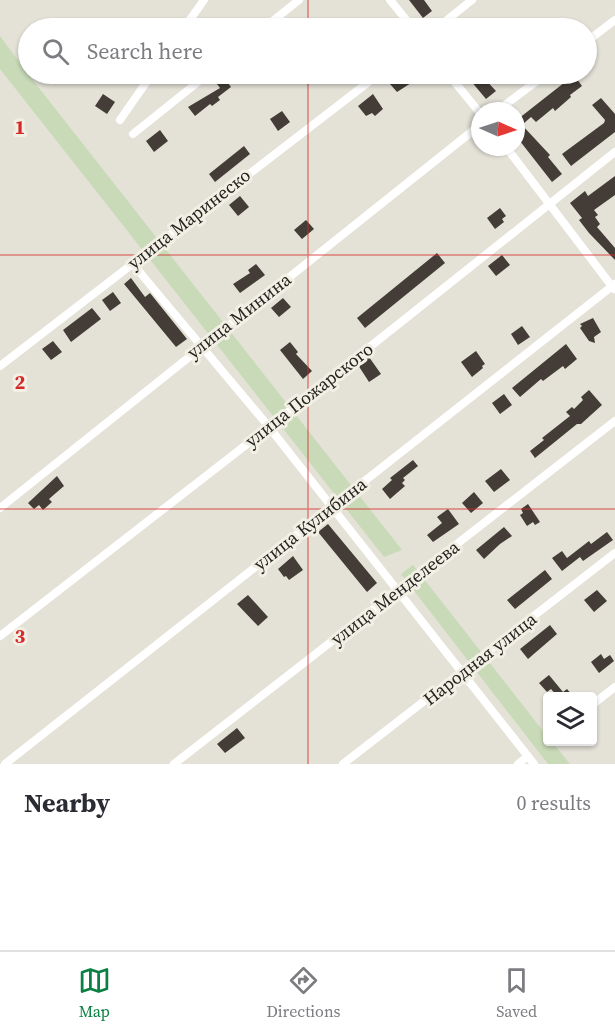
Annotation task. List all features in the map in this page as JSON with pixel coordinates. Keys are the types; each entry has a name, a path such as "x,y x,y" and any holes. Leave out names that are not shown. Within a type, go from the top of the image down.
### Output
{"street":[{"path":"191,18 204,0"},
{"path":"276,18 299,0"},
{"path":"390,0 404,18"},
{"path":"449,18 472,0"},
{"path":"597,34 615,20"},
{"path":"120,120 145,84"},
{"path":"133,134 196,84"},
{"name":"улица Маринеско","path":"0,366 366,84"},
{"path":"456,84 471,102"},
{"path":"509,102 533,84"},
{"name":"улица Минина","path":"0,508 471,132"},
{"name":"улица Пожарского","path":"0,636 269,427 615,152"},
{"path":"514,156 614,287"},
{"path":"132,263 269,427 534,764"},
{"name":"улица Кулибина","path":"5,764 614,287"},
{"name":"улица Менделеева","path":"174,764 615,421"},
{"name":"Народная улица","path":"343,764 615,553"},
{"path":"597,701 615,687"},
{"path":"518,764 528,756"}],"green space":[{"path":"0,36 18,60 18,84 36,84 402,550 384,557 0,69"},
{"path":"413,565 543,731 543,746 555,746 570,764 548,764 401,574"}],"building":[{"path":"409,0 424,0 432,11 423,18"},
{"path":"217,84 229,84 231,87 218,97 220,100 212,106 210,104 195,116 188,107 220,88"},
{"path":"390,84 409,84 397,92"},
{"path":"473,84 489,84 496,91 486,99"},
{"path":"563,84 581,84 582,86 555,111 553,108 536,122 531,117 525,122 525,114"},
{"path":"103,94 115,102 107,114 95,106"},
{"path":"373,94 383,109 375,116 372,113 366,116 358,106"},
{"path":"601,98 615,114 615,132 571,166 562,154 604,123 605,120 592,105"},
{"path":"282,111 290,122 278,131 270,119"},
{"path":"525,128 550,155 548,157 562,174 552,182 525,148"},
{"path":"160,130 168,141 154,152 146,141"},
{"path":"244,146 250,154 215,182 209,174"},
{"path":"615,176 615,195 594,210 598,215 595,217 600,224 597,227 615,248 615,260 589,233 579,220 582,218 570,203 585,191 588,196"},
{"path":"240,196 249,207 238,216 229,205"},
{"path":"500,208 506,216 502,219 504,222 495,229 487,218"},
{"path":"306,220 314,229 302,239 294,230"},
{"path":"437,253 445,263 365,328 357,318"},
{"path":"502,255 510,265 496,276 488,266"},
{"path":"256,264 265,275 240,293 233,284 250,273 248,270"},
{"path":"131,278 145,297 150,293 187,339 176,347 124,284"},
{"path":"113,292 121,303 110,311 102,300"},
{"path":"283,298 291,307 279,317 271,308"},
{"path":"92,308 101,319 71,342 63,330"},
{"path":"593,318 601,332 594,337 595,343 589,341 580,328 582,326 580,324"},
{"path":"522,326 530,337 518,345 511,334"},
{"path":"53,341 62,352 51,360 42,349"},
{"path":"290,342 298,352 296,354 312,371 303,379 280,350"},
{"path":"566,344 577,359 565,369 563,366 543,381 541,379 520,397 512,388"},
{"path":"476,351 485,364 472,377 461,362"},
{"path":"369,357 381,374 369,382 358,365"},
{"path":"589,390 602,405 581,424 577,424 535,458 530,451 544,440 542,438 570,416 566,412 572,407 574,409 583,400 581,397"},
{"path":"504,394 512,405 500,414 492,403"},
{"path":"413,460 418,466 403,478 405,480 402,483 405,486 390,499 382,489 392,480 390,478"},
{"path":"501,469 510,480 494,492 485,481"},
{"path":"57,476 64,486 49,499 52,502 43,510 39,505 34,509 28,503"},
{"path":"474,492 483,503 471,513 462,503"},
{"path":"528,504 540,522 535,525 533,522 527,526 520,515 523,513 521,509"},
{"path":"448,509 459,524 433,542 427,535 442,523 437,517"},
{"path":"328,524 377,583 367,592 318,532"},
{"path":"504,527 512,536 484,559 476,550"},
{"path":"607,532 613,540 583,561 580,557 562,571 552,558 562,551 567,558 589,541 591,544"},
{"path":"293,556 303,570 289,580 278,569"},
{"path":"545,570 552,579 515,609 507,600"},
{"path":"597,590 607,601 594,612 584,600"},
{"path":"248,595 268,617 258,626 237,604"},
{"path":"550,625 557,634 528,659 520,649"},
{"path":"601,654 604,659 610,655 614,661 599,673 591,662"},
{"path":"549,675 563,692 554,692 551,689 547,692 539,683"},
{"path":"237,728 245,738 225,753 217,744"}]}
